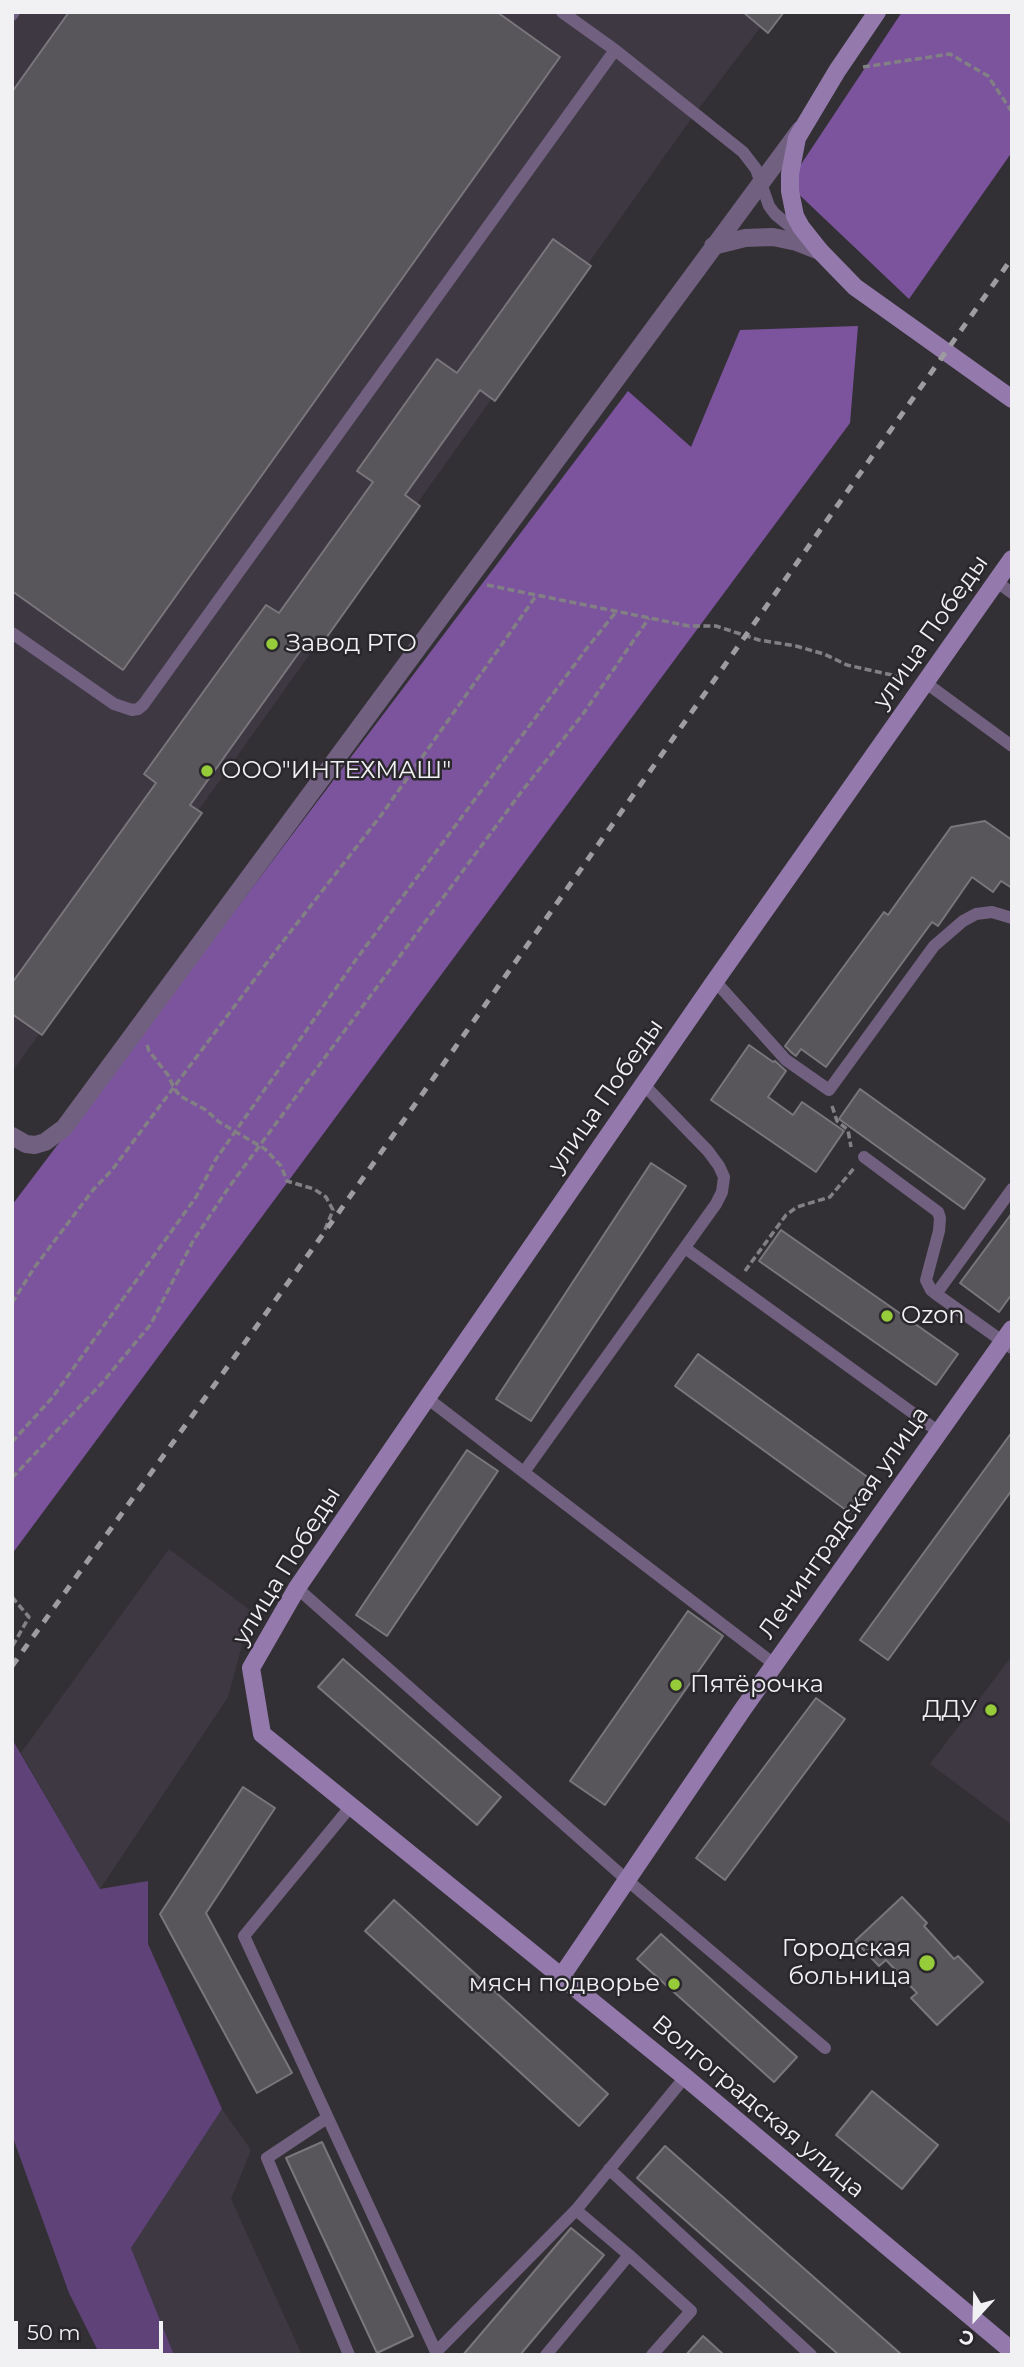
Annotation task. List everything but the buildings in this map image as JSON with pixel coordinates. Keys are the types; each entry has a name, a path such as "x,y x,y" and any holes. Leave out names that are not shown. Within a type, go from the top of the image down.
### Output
{"main road":[{"path":"877,12 804,124 793,150 790,191 792,206 801,227 855,287 1012,400"},
{"name":"улица Победы","path":"251,1668 297,1588 427,1398 715,981 1012,559"},
{"name":"Ленинградская улица","path":"561,1977 774,1664 939,1432 1009,1339"},
{"name":"Волгоградская улица","path":"251,1668 261,1734 685,2077 1012,2351"}],"street":[{"path":"12,1136 26,1144 35,1145 45,1142 64,1128 804,124"},
{"path":"713,246 745,237 774,237 820,251"}],"lane":[{"path":"562,12 615,50 743,152 751,161 775,214 820,251"},
{"path":"12,633 114,704 132,710 143,705 615,50"},
{"path":"997,582 1012,593"},
{"path":"922,688 1012,746"},
{"path":"715,981 786,1059 829,1090 934,946 963,921 976,914 992,912 1012,918"},
{"path":"524,1472 685,1248 722,1192 724,1177 719,1166 645,1085"},
{"path":"864,1157 938,1212 939,1231 926,1280 931,1290 1009,1339"},
{"path":"936,1294 1012,1189"},
{"path":"685,1248 939,1432"},
{"path":"427,1398 774,1664"},
{"path":"297,1588 626,1880 825,2048"},
{"path":"351,1806 244,1936 435,2353 576,2210 685,2077"},
{"path":"327,2118 267,2158 349,2355"},
{"path":"609,2169 810,2355"},
{"path":"576,2210 691,2311 652,2355"},
{"path":"546,2355 629,2255"}],"path":[{"path":"837,71 950,54 988,76 1012,112"},
{"path":"468,580 689,626 716,626 759,640 824,654 847,665 903,677 922,688"},
{"path":"12,1303 34,1268 93,1190 112,1170 382,814 536,596"},
{"path":"12,1442 52,1398 196,1197 216,1159 355,961 616,612"},
{"path":"12,1478 102,1384 151,1324 193,1241 260,1146 522,791 583,713 649,618"},
{"path":"146,1016 144,1035 149,1051 180,1096 206,1110 219,1122 273,1156 287,1181 314,1189 326,1197 333,1210 324,1232"},
{"path":"736,1285 786,1215 797,1207 830,1197 864,1157 851,1147 848,1130 835,1118 829,1090"},
{"path":"12,1597 29,1616 12,1647"}],"shaded area":[{"name":"Завод РТО","path":"12,12 772,12 696,112 12,1072"},
{"path":"902,12 1012,12 1012,152 909,299 788,184"},
{"path":"858,326 850,423 12,1554 12,1205 628,391 691,447 740,330"},
{"path":"169,1549 251,1611 228,1697 100,1889 21,1753"},
{"name":"ДДУ","path":"1012,1656 1012,1825 930,1764"},
{"path":"12,1739 100,1889 148,1881 148,1944 222,2109 131,2248 174,2355 100,2355 69,2293 12,2135"},
{"path":"222,2109 251,2150 231,2199 302,2355 174,2355 131,2248"}],"railway":[{"path":"12,1666 344,1205 1012,258"}],"place":[{"name":"Завод РТО","path":"272,644"},
{"name":"ООО\"ИНТЕХМАШ\"","path":"207,771"},
{"name":"Ozon","path":"887,1316"},
{"name":"Пятёрочка","path":"676,1685"},
{"name":"ДДУ","path":"991,1710"},
{"name":"Городская больница","path":"927,1963"},
{"name":"мясн подворье","path":"674,1984"}]}
